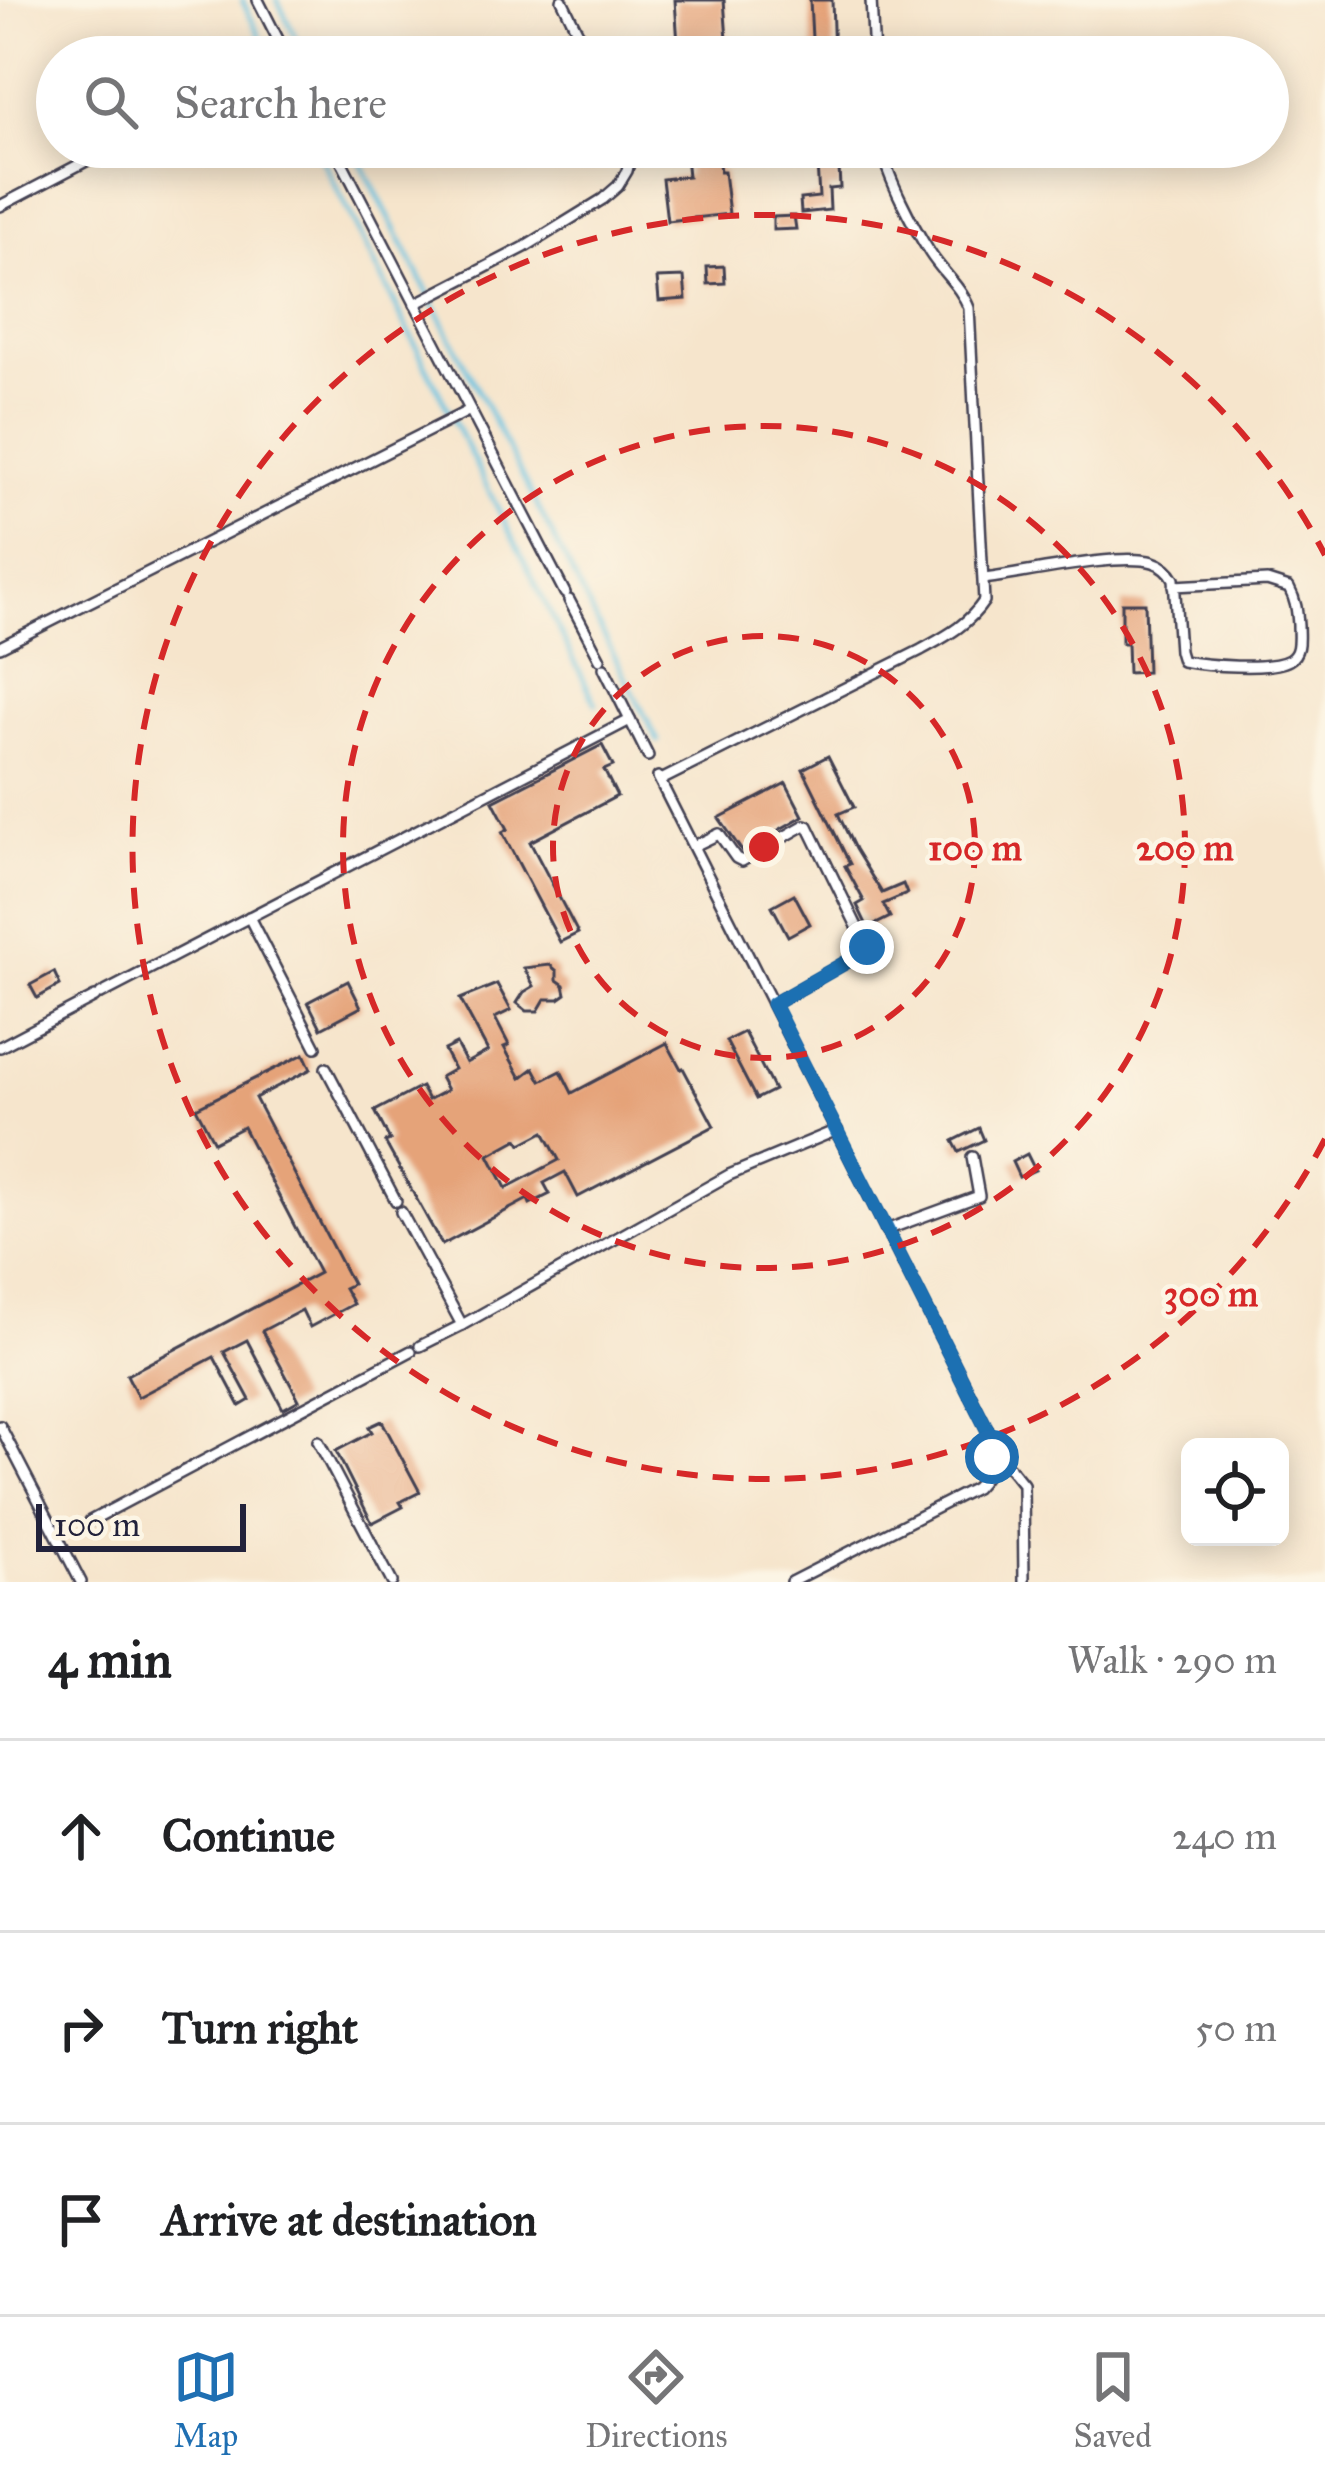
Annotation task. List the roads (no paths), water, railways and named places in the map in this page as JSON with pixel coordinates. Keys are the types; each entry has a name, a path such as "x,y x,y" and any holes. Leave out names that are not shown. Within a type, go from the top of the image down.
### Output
{"lane":[{"path":"258,0 276,36"},
{"path":"562,0 580,36"},
{"path":"871,0 873,36"},
{"path":"0,206 73,168"},
{"path":"345,168 648,756"},
{"path":"415,304 603,200 628,168"},
{"path":"790,1582 975,1488 992,1457 991,1437 659,778 955,631 984,601 969,308 930,254 886,168"},
{"path":"0,647 470,410"},
{"path":"984,579 1129,558 1155,562 1170,571 1182,661 1258,666 1294,657 1297,606 1288,588 1267,581 1174,586"},
{"path":"0,1047 630,720"},
{"path":"694,846 719,834 742,861 808,826 867,947 773,1004"},
{"path":"249,917 316,1047"},
{"path":"326,1068 462,1325"},
{"path":"90,1521 462,1325 729,1175 837,1130"},
{"path":"886,1230 980,1196 972,1157"},
{"path":"0,1426 81,1582"},
{"path":"318,1441 392,1582"},
{"path":"992,1457 1010,1467 1023,1484 1024,1582"},
{"path":"57,1536 71,1532"}],"waterway":[{"path":"242,0 260,36"},
{"path":"277,0 295,36"},
{"path":"327,168 596,704"},
{"path":"364,168 658,741"}]}
